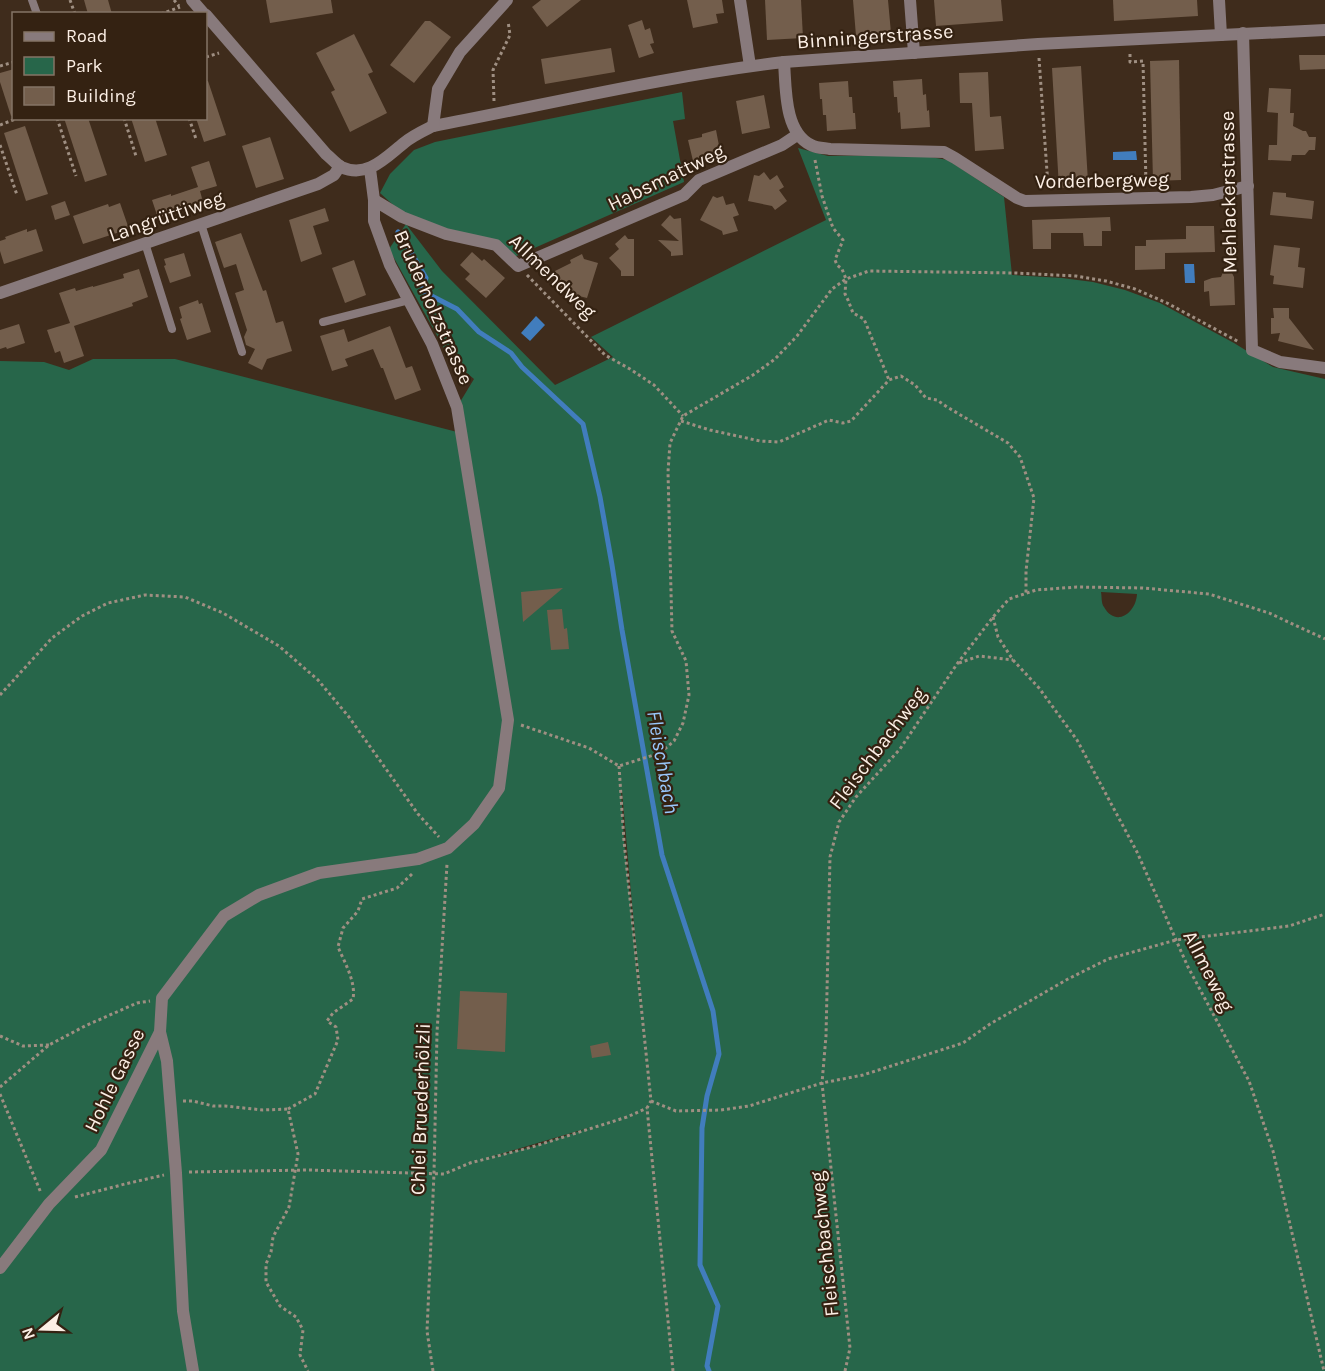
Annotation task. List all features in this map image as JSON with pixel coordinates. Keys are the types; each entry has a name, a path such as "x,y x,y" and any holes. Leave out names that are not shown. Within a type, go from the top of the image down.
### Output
{"street":[{"path":"192,0 203,12"},
{"path":"740,0 750,66"},
{"path":"910,0 914,53"},
{"path":"1219,0 1221,34"},
{"path":"207,16 326,154 340,166 355,170 370,169 406,141 433,126 438,89 460,52 505,1"},
{"name":"Binningerstrasse","path":"433,126 699,74 784,62 1038,44 1325,30"},
{"name":"Mehlackerstrasse","path":"1244,33 1252,350"},
{"path":"784,62 789,116 797,135"},
{"name":"Vorderbergweg","path":"797,135 812,146 830,149 944,152 1025,201 1213,195 1248,186"},
{"name":"Habsmattweg","path":"518,266 684,195 699,180 782,145 797,135"},
{"name":"Langrüttiweg","path":"0,293 318,184 334,175 340,166"},
{"name":"Bruderholzstrasse","path":"370,169 374,221 390,265 432,344 457,407 508,720"},
{"name":"Allmendweg","path":"374,200 402,217 446,234 496,246 518,266"},
{"path":"1252,350 1280,362 1325,368"},
{"path":"162,998 224,916 259,895 319,873 418,859 448,848 474,824 499,788 508,720"},
{"name":"Hohle Gasse","path":"0,1268 50,1204 101,1150 160,1032 162,998"},
{"path":"160,1032 167,1061 176,1173 183,1311 194,1371"}],"lane":[{"path":"201,224 242,352"},
{"path":"145,243 172,329"},
{"path":"323,322 409,300"}],"path":[{"path":"494,114 493,70 510,35 505,1"},
{"path":"166,12 180,7"},
{"path":"1129,39 1130,62 1143,61 1147,198"},
{"path":"1038,44 1048,200"},
{"path":"207,57 219,53"},
{"path":"58,120 76,176"},
{"path":"125,120 136,156"},
{"path":"190,120 196,139"},
{"path":"0,145 16,195"},
{"path":"812,146 822,196 832,228 843,240 835,260 846,279 845,294 853,313 864,319 889,380"},
{"name":"Allmendweg","path":"518,266 606,355 654,385 683,416"},
{"path":"508,720 589,748 619,766 660,753 674,741 683,723 689,695 686,661 672,631 668,472 670,443 683,416 753,375 775,359 797,336 832,289 846,279 869,271 1015,273 1076,276 1106,281 1167,303 1252,350"},
{"path":"681,421 760,441 779,442 829,420 843,423 851,421 889,380 901,376 915,385 926,398 937,400 1008,443 1020,457 1034,498 1026,571 1026,593"},
{"name":"Fleischbachweg","path":"845,1371 850,1348 822,1083 826,1036 830,857 839,822 856,796 900,749 957,664 993,617 1009,599 1026,593 1077,586 1143,588 1209,594 1269,613 1325,639"},
{"path":"0,695 52,638 82,616 108,603 146,595 185,597 223,613 279,646 318,680 349,717 418,814 448,848"},
{"name":"Allmeweg","path":"993,617 998,637 1013,660 1040,688 1077,740 1137,852 1188,966 1249,1082 1273,1151 1324,1371"},
{"path":"957,664 979,656 1013,660"},
{"path":"619,766 624,842 651,1101 647,1108 673,1371"},
{"name":"Chlei Bruederhölzli","path":"433,1371 428,1331 437,1033 448,848"},
{"path":"170,1101 193,1101 213,1106 263,1110 288,1109 315,1095 338,1040 336,1028 327,1021 333,1013 353,999 354,990 338,947 343,928 358,911 362,899 397,888 413,873 418,859"},
{"path":"651,1101 676,1112 721,1110 749,1106 822,1083 863,1075 963,1043 990,1024 1108,959 1176,940 1289,926 1325,914"},
{"path":"0,1087 49,1045 137,1003 162,998"},
{"path":"0,1036 22,1046 49,1045"},
{"path":"0,1094 41,1194 50,1204 176,1173 295,1170 444,1174 470,1163 532,1147 627,1117 647,1108"},
{"path":"288,1109 298,1154 289,1207 273,1237 271,1252 266,1264 266,1282 280,1306 296,1317 303,1330 300,1355 308,1371"}],"green space":[{"path":"682,92 685,119 673,121 684,182 514,257 402,213 380,193 390,174 414,150 435,142"},
{"path":"798,148 828,156 918,155 948,160 1004,197 1012,275 1093,282 1125,290 1160,303 1273,367 1325,379 1325,1371 0,1371 0,361 44,362 69,370 93,359 175,359 461,433 457,407 474,379 450,359 389,249 406,224 442,271 555,385 613,357 591,337 826,220","holes":["1101,592 1137,594 1136,601 1125,616 1114,616 1104,607","621,791 642,1017 624,841","595,1126 532,1147 487,1158"]}],"water":[{"path":"1136,151 1137,160 1113,160 1113,152"},
{"path":"1184,264 1194,264 1195,283 1185,283"},
{"path":"536,316 545,325 530,341 521,333"}],"building":[{"path":"84,0 108,0 111,12 87,12"},
{"path":"266,0 331,0 333,13 270,23"},
{"path":"541,0 581,0 547,27 532,7"},
{"path":"687,0 722,0 724,13 716,14 718,23 693,28"},
{"path":"765,0 801,0 803,38 767,40"},
{"path":"853,0 888,0 891,33 856,36"},
{"path":"934,0 1001,0 1003,21 936,26"},
{"path":"1113,0 1197,0 1198,16 1114,21"},
{"path":"642,20 645,30 650,28 654,43 650,44 654,53 639,58 628,25"},
{"path":"425,21 430,21 451,37 414,83 390,65"},
{"path":"354,34 373,72 368,74 387,113 350,132 331,92 335,90 316,53"},
{"path":"611,48 615,72 545,84 541,59"},
{"path":"1299,55 1325,55 1325,69 1300,70"},
{"path":"1179,60 1181,180 1153,181 1150,61"},
{"path":"1081,66 1088,182 1084,182 1085,186 1059,188 1052,68"},
{"path":"12,70 11,116 0,82 0,73"},
{"path":"988,72 990,117 1001,116 1004,149 975,151 972,103 960,103 959,73"},
{"path":"922,79 923,95 926,94 927,111 929,110 930,127 901,129 900,112 898,113 897,97 894,97 893,81"},
{"path":"208,81 226,135 204,142 197,120 207,120"},
{"path":"848,81 856,129 827,131 819,83"},
{"path":"1269,88 1291,89 1290,113 1294,113 1293,126 1306,131 1309,137 1316,137 1315,150 1309,150 1305,155 1292,155 1291,161 1268,160 1269,145 1277,145 1278,113 1267,112"},
{"path":"764,95 770,128 742,134 736,101"},
{"path":"65,120 89,120 107,175 85,182"},
{"path":"132,120 156,120 167,155 145,162"},
{"path":"25,126 48,194 26,201 4,133"},
{"path":"716,130 721,156 694,165 688,140 702,137 702,134"},
{"path":"270,137 284,179 256,188 242,146"},
{"path":"209,161 217,186 200,191 203,202 158,218 152,200 198,187 191,167"},
{"path":"764,172 770,180 777,175 784,187 779,190 787,201 775,210 772,206 748,201 754,175 759,176"},
{"path":"1273,192 1286,193 1286,197 1314,201 1312,219 1270,215"},
{"path":"713,196 717,198 723,196 726,205 734,203 739,215 733,217 738,231 723,235 722,231 700,220"},
{"path":"65,201 70,215 55,220 51,206"},
{"path":"120,203 129,229 83,244 73,216 108,204 109,207"},
{"path":"325,208 329,221 313,226 322,254 301,262 289,220"},
{"path":"670,215 674,219 681,218 683,255 671,256 671,252 658,240 679,241 661,225"},
{"path":"1110,217 1111,231 1102,231 1102,246 1084,246 1083,233 1051,233 1051,249 1033,249 1032,220"},
{"path":"1186,226 1214,226 1215,252 1165,253 1165,269 1135,270 1135,246 1146,246 1146,240 1186,239"},
{"path":"27,229 27,232 36,229 43,251 4,264 0,241"},
{"path":"241,233 263,291 266,290 276,323 283,321 292,351 267,359 262,370 248,363 255,349 246,345 244,337 247,330 235,293 244,290 236,264 224,268 215,242"},
{"path":"625,235 628,239 634,239 634,276 621,276 621,271 609,258 619,249 615,244"},
{"path":"1274,245 1300,248 1298,267 1305,268 1303,288 1273,284 1274,276 1270,275"},
{"path":"472,252 482,261 484,259 505,278 486,298 465,279 470,274 460,265"},
{"path":"184,253 191,276 170,283 164,259"},
{"path":"582,254 584,259 598,263 587,298 563,292 553,272 571,263 570,260"},
{"path":"354,260 366,295 345,303 332,268"},
{"path":"1227,263 1234,277 1235,305 1210,306 1209,291 1204,292 1204,281 1221,277"},
{"path":"139,269 148,297 132,303 133,306 74,326 84,356 64,363 60,351 55,353 47,330 70,323 59,293 75,288 76,291 124,278 123,274"},
{"path":"198,300 199,304 202,303 211,332 187,340 180,319 182,318 179,307"},
{"path":"1273,308 1289,308 1289,318 1314,350 1278,341 1280,333 1271,334"},
{"path":"19,324 25,343 0,349 0,330"},
{"path":"390,326 406,368 412,366 421,390 395,400 373,349 345,359 348,366 332,371 320,336 344,329 348,342"},
{"path":"563,588 523,622 521,592"},
{"path":"562,609 569,649 551,650 547,610"},
{"path":"460,991 507,993 505,1052 457,1049"},
{"path":"608,1042 611,1055 592,1058 590,1046"}],"waterway":[{"name":"Fleischbach","path":"398,232 426,278 424,292 457,309 479,332 511,353 522,367 583,424 600,497 662,855 713,1011 719,1054 707,1096 702,1128 700,1265 718,1306 707,1366 709,1371"}]}
